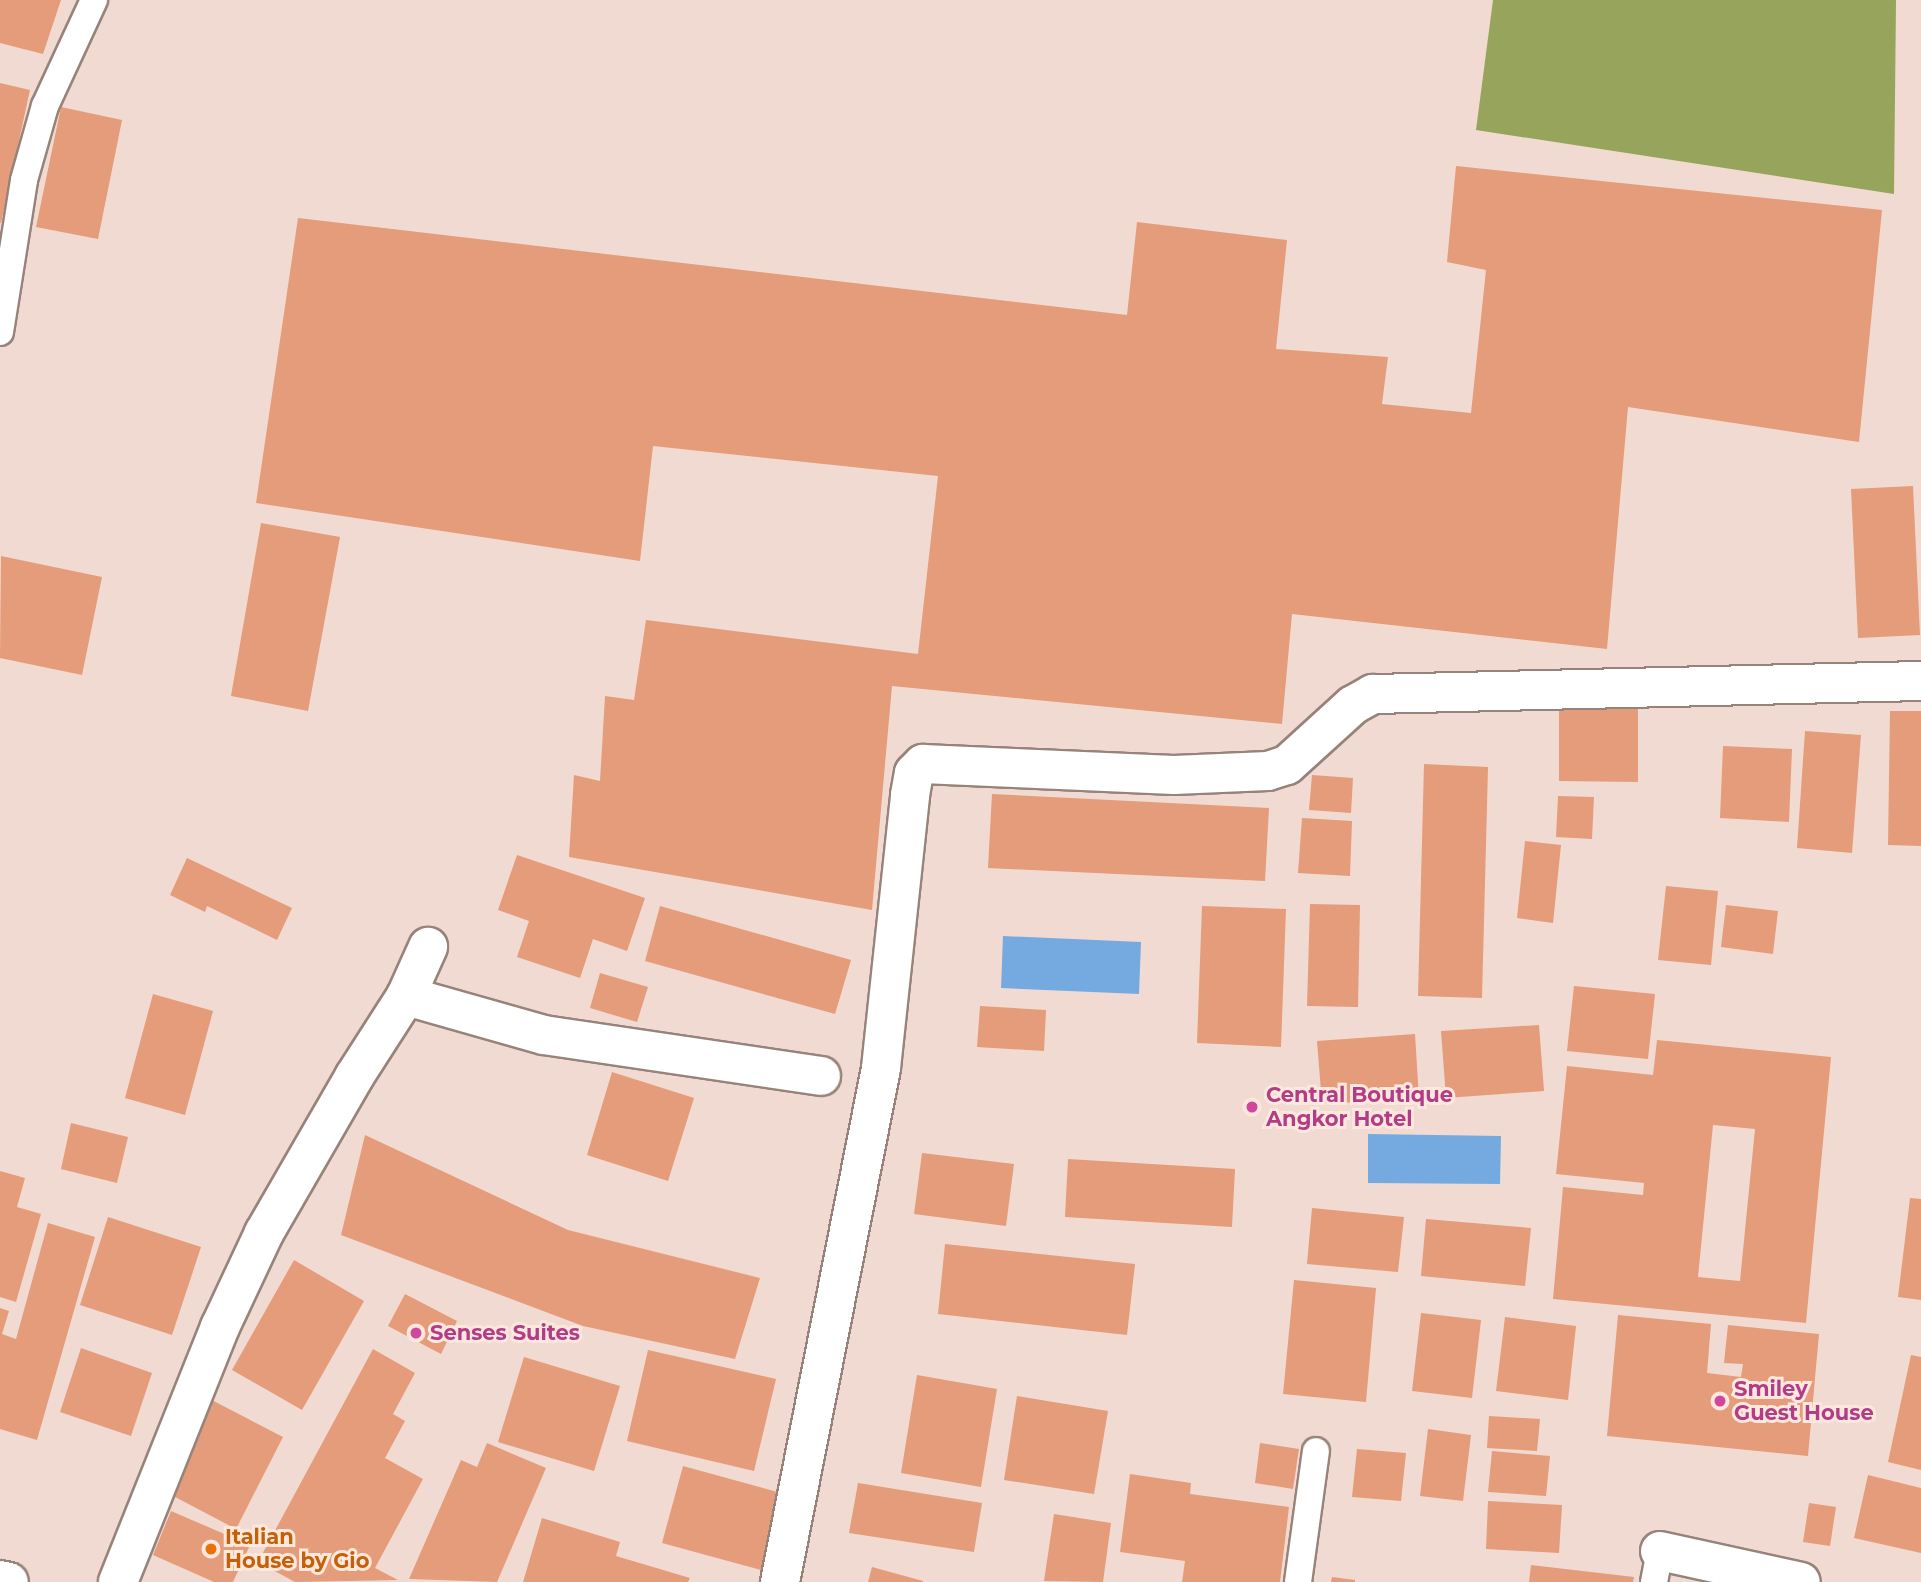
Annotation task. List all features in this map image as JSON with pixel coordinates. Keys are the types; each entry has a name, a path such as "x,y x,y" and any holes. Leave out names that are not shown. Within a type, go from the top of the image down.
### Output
{"street":[{"path":"780,1582 881,1068 910,795 914,773 923,764 1174,775 1268,771 1287,765 1353,705 1373,695 1921,681"},
{"path":"118,1582 220,1327 264,1233 354,1077 406,996 428,947"},
{"path":"406,996 544,1035 821,1076"},
{"path":"1657,1567 1801,1582"},
{"path":"0,1580 9,1582"}],"lane":[{"path":"0,332 24,180 45,106 94,0"},
{"path":"1298,1582 1316,1451"}],"green space":[{"path":"1493,0 1896,0 1894,194 1476,130"}],"water":[{"path":"1003,936 1141,942 1139,994 1001,988"},
{"path":"1368,1134 1501,1136 1500,1184 1368,1183"}],"building":[{"path":"0,0 61,0 43,54 0,43"},
{"path":"0,83 30,90 1,223 0,223"},
{"path":"61,107 122,120 98,239 36,227"},
{"path":"1456,166 1882,210 1859,442 1628,407 1607,649 1292,614 1282,724 892,686 872,910 569,857 574,775 600,781 605,696 634,700 646,620 918,654 938,476 653,446 640,561 256,503 298,218 1127,315 1137,222 1287,240 1276,349 1388,357 1382,404 1471,413 1486,270 1447,262"},
{"path":"1913,486 1920,635 1858,638 1851,489"},
{"path":"261,523 340,537 308,711 231,696"},
{"path":"1,556 102,577 82,675 0,658"},
{"path":"1638,705 1638,782 1559,781 1559,706"},
{"path":"1890,711 1921,711 1921,846 1888,845"},
{"path":"1805,731 1861,735 1852,853 1797,848"},
{"path":"1723,746 1792,749 1789,822 1720,818"},
{"path":"1424,764 1488,767 1482,998 1418,996"},
{"path":"1312,775 1353,778 1351,813 1309,810"},
{"path":"992,794 1269,808 1265,881 988,868"},
{"path":"1558,796 1594,797 1592,839 1556,837"},
{"path":"1302,818 1352,821 1350,876 1298,873"},
{"path":"1525,841 1561,845 1553,923 1517,918"},
{"path":"517,855 645,898 627,951 593,939 580,978 517,957 529,921 498,910"},
{"path":"187,858 292,908 277,940 207,906 205,912 170,895"},
{"path":"1666,886 1718,891 1711,965 1658,960"},
{"path":"1310,904 1360,905 1358,1007 1307,1006"},
{"path":"1726,905 1778,911 1773,954 1721,947"},
{"path":"660,906 851,960 835,1014 645,961"},
{"path":"1202,906 1286,909 1281,1047 1197,1043"},
{"path":"600,973 648,987 637,1022 590,1008"},
{"path":"1574,986 1655,994 1648,1059 1567,1051"},
{"path":"153,994 213,1011 185,1115 125,1098"},
{"path":"980,1006 1046,1010 1044,1051 977,1047"},
{"path":"1539,1025 1544,1091 1446,1098 1441,1031"},
{"path":"1415,1034 1419,1098 1322,1104 1317,1041"},
{"path":"1657,1040 1831,1057 1806,1323 1553,1299 1563,1187 1643,1195 1644,1183 1556,1174 1567,1066 1653,1075","holes":["1713,1125 1755,1129 1740,1281 1698,1277"]},
{"path":"612,1072 694,1098 668,1181 587,1155"},
{"path":"71,1123 128,1137 117,1183 61,1169"},
{"path":"365,1135 568,1230 760,1278 735,1359 583,1326 341,1235"},
{"path":"922,1153 1014,1164 1006,1226 914,1214"},
{"path":"1068,1159 1235,1169 1232,1227 1065,1217"},
{"path":"0,1171 25,1178 17,1207 41,1214 16,1302 0,1297"},
{"path":"1910,1198 1921,1199 1921,1300 1898,1297"},
{"path":"1312,1208 1404,1217 1398,1272 1307,1264"},
{"path":"108,1217 201,1247 172,1335 80,1305"},
{"path":"1426,1219 1531,1228 1525,1286 1421,1276"},
{"path":"48,1223 95,1237 37,1440 0,1429 0,1308 9,1311 2,1334 16,1339"},
{"path":"945,1244 1135,1264 1127,1335 938,1314"},
{"path":"294,1260 364,1301 302,1410 232,1370"},
{"path":"1294,1280 1376,1288 1366,1402 1283,1394"},
{"path":"405,1294 457,1321 441,1354 388,1326"},
{"path":"1421,1313 1481,1320 1472,1398 1412,1391"},
{"path":"1618,1315 1711,1324 1707,1373 1741,1377 1743,1364 1724,1363 1728,1325 1819,1334 1808,1456 1607,1436"},
{"path":"1505,1317 1576,1326 1568,1400 1496,1391"},
{"path":"81,1348 152,1373 131,1436 60,1412"},
{"path":"373,1349 415,1373 393,1414 405,1421 385,1458 423,1479 375,1568 398,1580 295,1582 258,1562"},
{"path":"648,1350 776,1379 754,1471 627,1441"},
{"path":"1911,1355 1921,1357 1921,1470 1888,1462"},
{"path":"524,1357 620,1386 594,1471 498,1442"},
{"path":"917,1375 997,1389 981,1487 901,1473"},
{"path":"1017,1396 1108,1411 1094,1494 1004,1480"},
{"path":"206,1397 283,1437 236,1529 160,1489"},
{"path":"1489,1416 1540,1419 1537,1451 1487,1448"},
{"path":"1428,1429 1471,1435 1463,1501 1420,1496"},
{"path":"487,1443 546,1468 497,1582 409,1579 461,1460 477,1467"},
{"path":"1260,1443 1299,1449 1293,1489 1255,1483"},
{"path":"1357,1449 1406,1453 1401,1501 1352,1497"},
{"path":"1492,1451 1550,1456 1546,1496 1488,1492"},
{"path":"683,1466 781,1493 761,1570 662,1543"},
{"path":"1130,1474 1191,1483 1190,1494 1289,1507 1280,1582 1182,1582 1185,1561 1120,1552"},
{"path":"1868,1475 1921,1488 1921,1553 1854,1538"},
{"path":"858,1483 982,1503 974,1552 849,1533"},
{"path":"1488,1501 1562,1505 1559,1553 1486,1549"},
{"path":"1809,1503 1836,1507 1830,1546 1803,1542"},
{"path":"171,1511 250,1545 233,1582 214,1582 153,1555"},
{"path":"1054,1514 1111,1523 1103,1582 1044,1581"},
{"path":"542,1518 620,1542 616,1556 690,1578 688,1582 523,1582"},
{"path":"1531,1565 1634,1577 1633,1582 1529,1582"},
{"path":"872,1567 923,1581 923,1582 868,1582"},
{"path":"1332,1577 1355,1580 1355,1582 1331,1582"}],"place":[{"name":"Central Boutique Angkor Hotel","path":"1252,1107"},
{"name":"Senses Suites","path":"416,1333"},
{"name":"Smiley Guest House","path":"1720,1401"},
{"name":"Italian House by Gio","path":"211,1549"}]}
